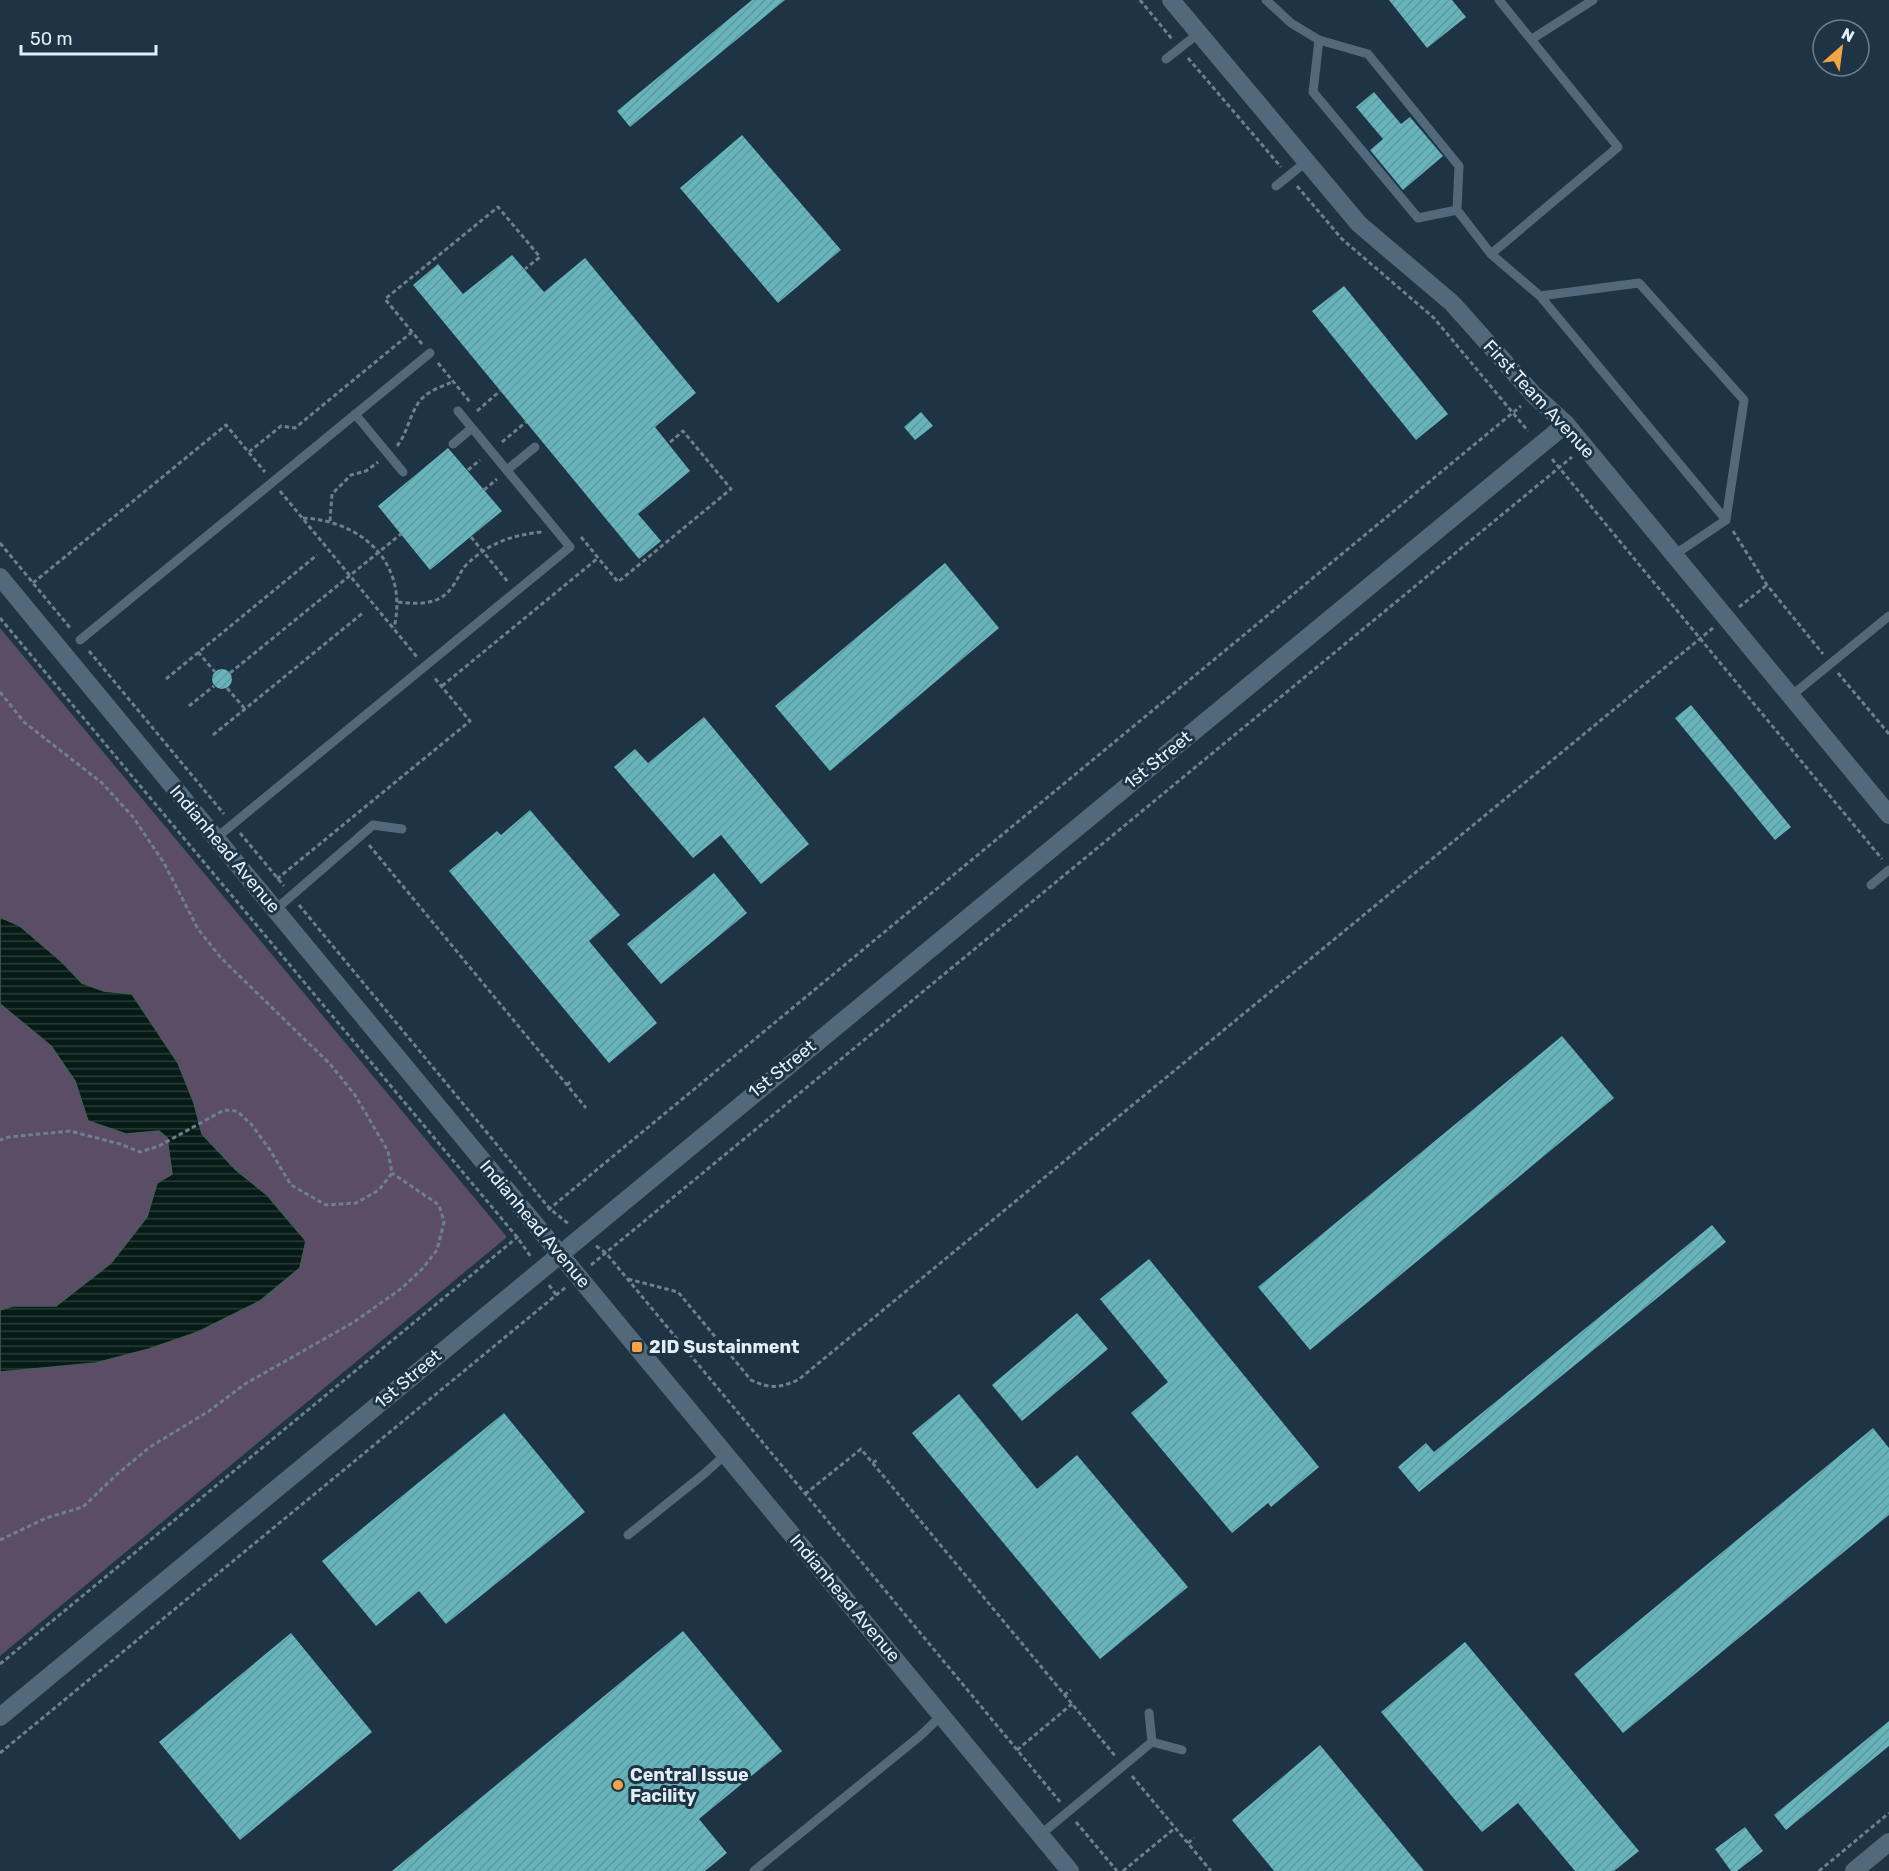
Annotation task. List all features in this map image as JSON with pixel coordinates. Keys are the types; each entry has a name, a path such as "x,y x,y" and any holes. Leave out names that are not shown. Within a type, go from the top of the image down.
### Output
{"main road":[{"name":"First Team Avenue","path":"1171,0 1359,224 1452,303 1533,395 1566,424 1889,815"},
{"name":"1st Street","path":"0,1717 1566,424"},
{"name":"Indianhead Avenue","path":"0,577 1070,1871"},
{"path":"1854,1871 1889,1842"}],"lane":[{"path":"1266,0 1291,23 1319,40 1368,54 1459,166 1457,210 1491,254 1540,296 1726,520"},
{"path":"1491,254 1618,147 1499,0"},
{"path":"1532,39 1593,0"},
{"path":"1166,59 1199,33"},
{"path":"1319,40 1313,92 1418,218 1457,210"},
{"path":"1276,186 1307,161"},
{"path":"1540,296 1640,283 1744,400 1726,520 1674,555"},
{"path":"80,640 430,353"},
{"path":"216,838 570,547 458,411"},
{"path":"355,414 404,472"},
{"path":"453,444 472,428"},
{"path":"507,470 536,447"},
{"path":"1791,696 1889,616"},
{"path":"275,910 373,825 402,828"},
{"path":"1871,885 1889,868"},
{"path":"628,1535 726,1454"},
{"path":"1149,1713 1152,1742"},
{"path":"754,1871 942,1716"},
{"path":"1040,1834 1152,1742"},
{"path":"1152,1742 1182,1750"}],"path":[{"path":"483,418 385,299 498,207 540,257 525,269"},
{"path":"1434,318 1889,868"},
{"path":"249,452 281,426 295,428 412,332"},
{"path":"477,411 500,391"},
{"path":"0,1664 1533,395"},
{"path":"33,583 226,425 442,686 470,721 277,879"},
{"path":"577,532 618,582 731,489 683,431 668,444"},
{"path":"496,434 519,461"},
{"path":"0,1754 1584,447"},
{"path":"303,518 320,519 347,528 379,552 393,574 398,602 394,629"},
{"path":"1726,520 1767,585 1889,734"},
{"path":"398,602 415,604 433,602 444,597 461,571 482,551 505,538 556,530"},
{"path":"230,673 401,534"},
{"path":"471,537 516,592"},
{"path":"0,543 550,1209"},
{"path":"166,678 316,555"},
{"path":"442,686 599,558"},
{"path":"213,735 364,612"},
{"path":"0,618 517,1237"},
{"path":"626,1278 678,1292 752,1380 765,1387 783,1387 798,1380 1700,639"},
{"path":"198,652 215,672"},
{"path":"189,706 214,686"},
{"path":"227,688 244,710"},
{"path":"0,692 24,722 102,783 133,817 164,863 198,929 216,951 330,1064 355,1095 388,1151 392,1173 439,1205 444,1222 437,1250 423,1268 402,1288 354,1322 245,1384 209,1411 150,1448 116,1475 83,1507 46,1518 0,1540"},
{"path":"349,820 586,1108"},
{"path":"406,890 411,886"},
{"path":"567,1085 571,1081"},
{"path":"0,1140 9,1137 70,1131 120,1144 140,1152 159,1146 224,1110 237,1112 252,1125 291,1185 326,1205 356,1203 379,1190 392,1173"},
{"path":"606,1253 1117,1871"},
{"path":"805,1494 861,1449 1211,1871"},
{"path":"873,1463 879,1458"},
{"path":"1065,1695 1071,1690"},
{"path":"1017,1750 1072,1704"},
{"path":"1819,1871 1889,1813"},
{"path":"1123,1871 1175,1828"},
{"path":"1188,1843 1194,1838"}],"shaded area":[{"path":"0,628 507,1237 0,1656"},
{"path":"0,917 20,926 63,963 82,983 104,991 132,994 178,1063 194,1103 202,1134 236,1170 267,1195 306,1241 300,1268 260,1301 198,1332 149,1349 96,1363 0,1372 0,1310 13,1306 56,1306 111,1263 147,1217 157,1183 172,1174 167,1138 159,1131 126,1134 88,1121 75,1081 51,1046 0,1004"}],"building":[{"path":"752,0 785,0 630,127 617,111"},
{"path":"1389,0 1452,0 1466,17 1427,48"},
{"path":"1374,92 1401,124 1410,117 1443,156 1403,190 1370,150 1383,139 1356,107"},
{"path":"742,135 841,250 778,303 680,188"},
{"path":"512,255 544,292 585,258 696,393 655,427 690,471 638,514 661,541 639,559 413,285 438,264 463,294"},
{"path":"1344,286 1448,414 1416,440 1312,311"},
{"path":"921,412 933,426 915,440 904,427"},
{"path":"448,448 502,511 430,570 378,506"},
{"path":"945,563 999,628 830,771 775,706"},
{"path":"222,669 229,672 232,679 229,686 222,689 215,686 212,679 215,672"},
{"path":"1691,705 1791,827 1775,840 1675,718"},
{"path":"704,717 809,844 761,884 721,835 693,858 614,767 635,749 648,763"},
{"path":"530,810 620,915 589,941 657,1023 609,1063 449,871 497,831 501,835"},
{"path":"714,873 747,913 661,984 627,944"},
{"path":"1562,1036 1614,1098 1310,1350 1258,1287"},
{"path":"1712,1225 1726,1242 1419,1492 1398,1467 1426,1443 1434,1452"},
{"path":"1149,1259 1319,1467 1271,1507 1268,1503 1232,1533 1131,1413 1168,1382 1100,1299"},
{"path":"1077,1313 1108,1349 1022,1421 992,1385"},
{"path":"959,1394 1037,1489 1077,1455 1188,1587 1100,1659 912,1433"},
{"path":"504,1413 585,1512 446,1624 419,1591 376,1626 322,1561"},
{"path":"1873,1428 1889,1448 1889,1515 1623,1733 1574,1674"},
{"name":"Central Issue Facility","path":"683,1631 782,1751 699,1819 727,1853 705,1871 392,1871"},
{"path":"291,1633 372,1732 240,1840 159,1742"},
{"path":"1465,1642 1639,1851 1614,1871 1575,1871 1518,1803 1482,1832 1381,1712"},
{"path":"1889,1721 1889,1746 1786,1830 1774,1815"},
{"path":"1320,1745 1424,1871 1274,1871 1232,1820"},
{"path":"1745,1827 1763,1851 1737,1871 1731,1871 1715,1849"}],"place":[{"name":"2ID Sustainment","path":"637,1347"},
{"name":"Central Issue Facility","path":"618,1785"}]}
